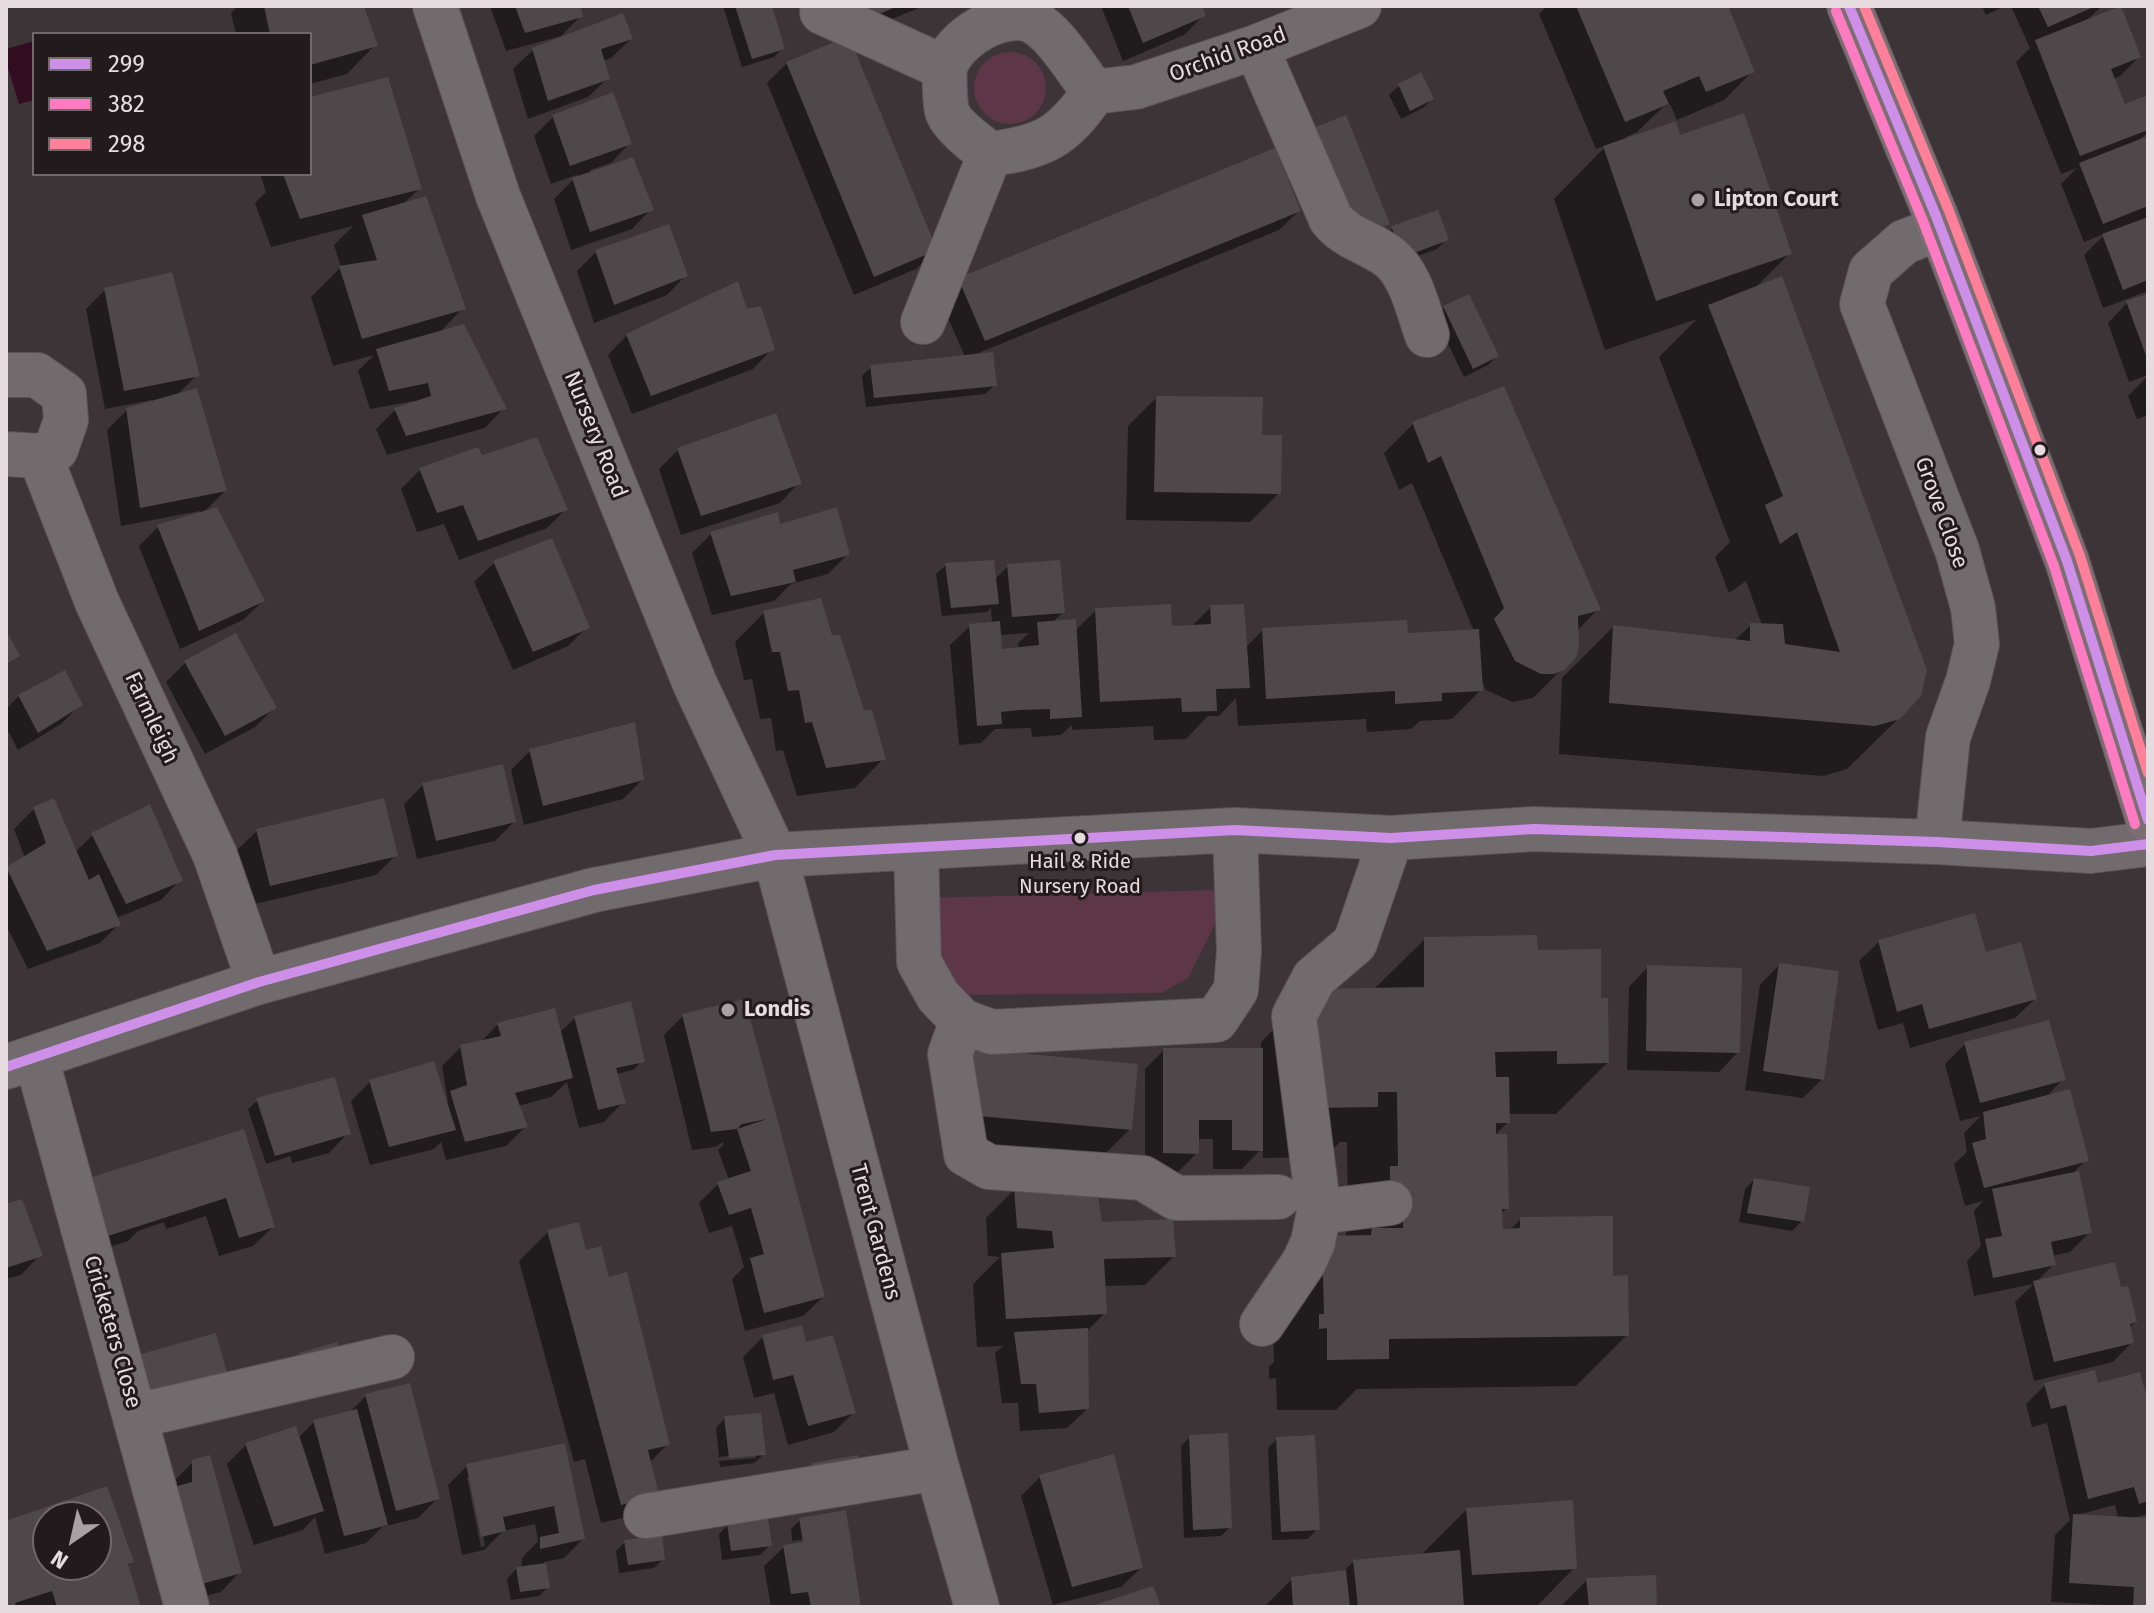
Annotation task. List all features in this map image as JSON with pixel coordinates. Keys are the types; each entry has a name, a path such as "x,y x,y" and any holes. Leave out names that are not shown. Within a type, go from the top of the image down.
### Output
{"main road":[{"path":"1849,6 1940,228 2067,561 2148,820"}],"street":[{"name":"Nursery Road","path":"435,6 498,196 695,684 775,855"},
{"name":"Orchid Road","path":"1094,92 1136,87 1256,47 1295,18 1359,6"},
{"path":"822,12 945,68"},
{"path":"1037,14 1094,92 1076,119 1052,138 1025,149 990,154 970,139 947,113 945,68 966,36 999,19 1037,14"},
{"path":"1256,47 1331,219 1351,238 1389,257 1403,271 1427,335"},
{"path":"923,322 990,154"},
{"name":"Grove Close","path":"1937,842 1948,737 1968,681 1977,644 1973,608 1957,550 1862,304 1871,271 1904,242 1940,228"},
{"name":"Farmleigh","path":"6,375 37,375 64,394 66,420 56,449 23,455 97,602 215,855 259,982"},
{"path":"21,1062 259,982 594,890 775,855 1235,830 1391,838 1534,829 1937,842 2091,851 2148,844"},
{"path":"916,848 919,962 938,996 962,1021 992,1032 1216,1020 1236,990 1239,951 1235,830"},
{"path":"1262,1324 1304,1262 1313,1242 1319,1212 1294,1016 1314,978 1355,943 1391,838"},
{"name":"Trent Gardens","path":"775,855 937,1468 977,1607"},
{"path":"962,1021 950,1054 966,1154 989,1167 1143,1178 1176,1198 1278,1197"},
{"name":"Cricketers Close","path":"21,1062 136,1416 187,1607"},
{"path":"1319,1212 1390,1203"},
{"path":"136,1416 392,1357"},
{"path":"646,1516 937,1468"}],"shaded area":[{"path":"32,42 32,101 19,104 6,61 6,49"},
{"path":"1010,52 1036,62 1046,88 1036,114 1010,124 984,114 974,88 984,62"},
{"path":"1217,890 1218,918 1188,978 1161,993 964,995 940,979 928,898"}],"building":[{"path":"264,6 364,6 378,46 312,64 312,32 270,32"},
{"path":"515,6 581,6 583,17 525,33"},
{"path":"735,6 772,6 785,49 752,59"},
{"path":"856,6 898,6 863,21"},
{"path":"1128,6 1202,6 1206,16 1143,43"},
{"path":"1576,6 1728,6 1755,72 1706,92 1699,76 1663,91 1669,104 1625,122"},
{"path":"2038,6 2096,6 2048,27"},
{"path":"2121,6 2141,57 2111,69 2125,104 2145,96 2148,130 2080,156 2035,40"},
{"path":"623,13 633,39 601,49 610,79 548,101 532,48"},
{"path":"849,36 937,250 874,277 786,62"},
{"path":"1421,72 1434,99 1410,111 1398,84"},
{"path":"388,77 422,189 300,219 284,176 312,176 312,96"},
{"path":"613,92 632,144 570,166 552,115"},
{"name":"Lipton Court","path":"1744,113 1792,254 1656,301 1603,146 1676,121 1680,135"},
{"path":"1346,115 1390,224 1356,237 1311,129"},
{"path":"2148,136 2148,206 2103,224 2079,163"},
{"path":"1275,148 1301,211 985,341 958,278"},
{"path":"633,157 654,210 590,232 572,178"},
{"path":"426,196 466,309 362,339 339,266 377,260 362,215"},
{"path":"1438,210 1449,240 1403,257 1391,226"},
{"path":"2148,217 2148,280 2123,290 2102,234"},
{"path":"669,224 688,276 614,305 595,250"},
{"path":"172,272 200,376 124,391 104,288"},
{"path":"1782,276 1927,670 1921,696 1900,719 1875,726 1609,703 1613,625 1750,641 1750,623 1783,624 1785,644 1840,652 1797,532 1780,544 1765,505 1783,496 1708,305"},
{"path":"738,281 747,309 761,306 775,350 651,396 626,334"},
{"path":"1469,294 1499,356 1473,369 1443,306"},
{"path":"2148,294 2148,361 2126,301"},
{"path":"464,324 507,409 406,436 394,408 431,396 428,383 389,391 376,349"},
{"path":"993,352 997,386 874,398 870,365"},
{"path":"1504,386 1601,610 1578,616 1579,646 1576,658 1564,670 1554,674 1541,674 1515,661 1494,619 1504,608 1441,456 1428,463 1412,422"},
{"path":"197,388 227,491 140,508 126,408"},
{"path":"1156,396 1263,397 1262,435 1282,435 1281,494 1154,492"},
{"path":"776,413 802,484 701,516 677,448"},
{"path":"537,437 568,510 478,541 463,505 437,513 419,468 478,447 482,455"},
{"path":"217,507 265,601 199,631 157,525"},
{"path":"837,507 850,555 793,570 796,582 731,596 710,532 778,512 780,524"},
{"path":"552,538 590,628 533,652 493,561"},
{"path":"994,560 999,604 951,608 945,563"},
{"path":"1060,560 1065,613 1012,617 1007,564"},
{"path":"821,598 832,635 840,635 864,710 872,710 886,760 826,768 812,722 805,723 799,690 788,691 780,652 772,652 763,611"},
{"path":"1171,604 1172,626 1211,624 1210,605 1244,604 1250,688 1216,689 1217,711 1182,712 1181,698 1100,702 1095,608"},
{"path":"1076,619 1082,717 1050,719 1050,709 1019,710 1001,712 1002,724 977,726 969,624 1000,621 1002,649 1039,645 1037,622"},
{"path":"1407,620 1408,633 1479,629 1483,691 1442,693 1442,701 1395,704 1395,691 1266,699 1262,628"},
{"path":"6,630 20,656 6,664"},
{"path":"236,633 277,708 225,736 184,661"},
{"path":"65,670 83,705 38,733 18,695"},
{"path":"635,722 644,780 543,806 529,749"},
{"path":"503,764 516,822 436,841 422,783"},
{"path":"54,798 89,880 99,874 121,925 47,951 6,867 46,843 33,807"},
{"path":"384,798 398,856 270,886 256,829"},
{"path":"150,804 183,881 126,904 91,833"},
{"path":"1975,913 1986,952 2021,942 2037,999 1929,1029 1922,1004 1897,1012 1878,940"},
{"path":"1537,935 1538,950 1601,949 1601,998 1608,998 1609,1063 1557,1064 1557,1051 1495,1052 1496,1077 1509,1077 1510,1123 1496,1123 1496,1134 1507,1134 1509,1209 1502,1209 1503,1229 1520,1228 1520,1217 1613,1216 1613,1276 1628,1275 1629,1336 1389,1339 1389,1359 1327,1360 1327,1328 1319,1329 1319,1314 1324,1314 1323,1276 1318,1276 1323,1236 1371,1235 1372,1228 1403,1228 1403,1207 1396,1207 1396,1181 1390,1182 1390,1166 1398,1166 1397,1092 1378,1092 1378,1107 1313,1108 1311,989 1424,987 1424,937"},
{"path":"1779,963 1839,971 1824,1080 1763,1071"},
{"path":"1647,965 1742,968 1740,1053 1646,1051"},
{"path":"745,999 825,1297 764,1313 750,1258 764,1254 751,1208 729,1215 717,1182 751,1171 737,1129 711,1132 682,1014","holes":["767,1119 737,1129 742,1124"]},
{"path":"631,1001 645,1062 616,1068 626,1103 598,1110 574,1016"},
{"path":"555,1008 573,1078 515,1093 528,1127 465,1142 450,1091 467,1085 460,1045 501,1036 497,1023"},
{"path":"2049,1020 2066,1080 1980,1103 1964,1042"},
{"path":"1163,1048 1263,1048 1263,1151 1232,1150 1232,1120 1199,1120 1199,1154 1163,1153"},
{"path":"974,1049 1138,1064 1132,1130 968,1115"},
{"path":"434,1061 456,1130 389,1147 369,1080"},
{"path":"335,1077 351,1134 275,1156 256,1098"},
{"path":"2070,1089 2089,1161 1984,1188 1972,1143 1986,1139 1983,1112"},
{"path":"244,1129 275,1227 239,1238 226,1198 108,1236 89,1178"},
{"path":"2079,1171 2092,1233 2051,1242 2056,1265 1993,1278 1985,1239 2002,1236 1992,1189"},
{"path":"1754,1178 1810,1187 1804,1222 1747,1213"},
{"path":"1096,1184 1102,1222 1173,1219 1176,1257 1104,1259 1107,1314 1006,1319 1001,1253 1054,1248 1052,1231 1017,1228 1014,1187"},
{"path":"22,1199 43,1256 6,1268 6,1204"},
{"path":"579,1222 586,1250 601,1246 609,1277 627,1272 670,1445 648,1450 659,1495 621,1505 547,1230"},
{"path":"2115,1262 2121,1287 2128,1286 2137,1322 2130,1324 2134,1343 2054,1362 2033,1281"},
{"path":"802,1325 806,1342 833,1335 856,1413 808,1426 793,1375 773,1380 762,1335"},
{"path":"1088,1328 1089,1409 1039,1413 1036,1384 1021,1384 1014,1332"},
{"path":"216,1333 228,1376 153,1396 141,1354"},
{"path":"337,1342 343,1363 305,1374 299,1353"},
{"path":"2095,1370 2098,1383 2140,1372 2148,1393 2148,1501 2139,1504 2134,1487 2088,1499 2066,1405 2051,1409 2044,1383"},
{"path":"410,1383 440,1499 396,1511 365,1394"},
{"path":"357,1409 388,1525 344,1536 313,1420"},
{"path":"761,1413 766,1455 729,1458 724,1416"},
{"path":"296,1426 324,1511 274,1527 245,1443"},
{"path":"1228,1433 1232,1528 1193,1530 1189,1435"},
{"path":"1315,1435 1320,1530 1281,1532 1276,1437"},
{"path":"565,1443 585,1539 540,1549 540,1537 559,1533 554,1506 503,1517 506,1531 481,1537 466,1464"},
{"path":"1114,1454 1143,1568 1072,1587 1039,1475"},
{"path":"210,1455 242,1573 194,1586 167,1489 192,1482 192,1460"},
{"path":"858,1455 863,1478 815,1486 811,1463"},
{"path":"107,1486 134,1562 128,1564 141,1607 57,1607 52,1591 15,1603 16,1607 6,1607 6,1521 32,1512 32,1581 112,1581 112,1501 64,1501"},
{"path":"1573,1500 1577,1569 1472,1575 1466,1508"},
{"path":"846,1510 861,1607 811,1607 808,1592 791,1594 783,1545 803,1542 799,1518"},
{"path":"2073,1514 2148,1518 2148,1607 2133,1607 2134,1587 2069,1583"},
{"path":"768,1518 772,1546 731,1551 727,1523"},
{"path":"662,1535 665,1560 628,1565 624,1540"},
{"path":"1460,1550 1464,1607 1358,1607 1353,1560"},
{"path":"546,1563 550,1588 520,1592 516,1567"},
{"path":"1346,1570 1350,1607 1293,1607 1291,1577"},
{"path":"1656,1575 1657,1607 1589,1607 1586,1578"},
{"path":"1153,1586 1161,1607 1092,1607 1092,1606"}],"transit line":[{"name":"299","path":"1849,6 1936,216 2067,561 2148,820"},
{"name":"298","path":"1864,6 1949,211 2080,556 2148,773"},
{"name":"382","path":"1836,11 1923,221 2054,566 2135,824"},
{"name":"299","path":"6,1067 259,982 594,890 775,855 1235,830 1391,838 1534,829 1937,842 2091,851 2148,844"}],"place":[{"name":"Lipton Court","path":"1698,200"},
{"name":"Hail & Ride Nursery Road","path":"1080,838"},
{"name":"Londis","path":"728,1010"}]}
